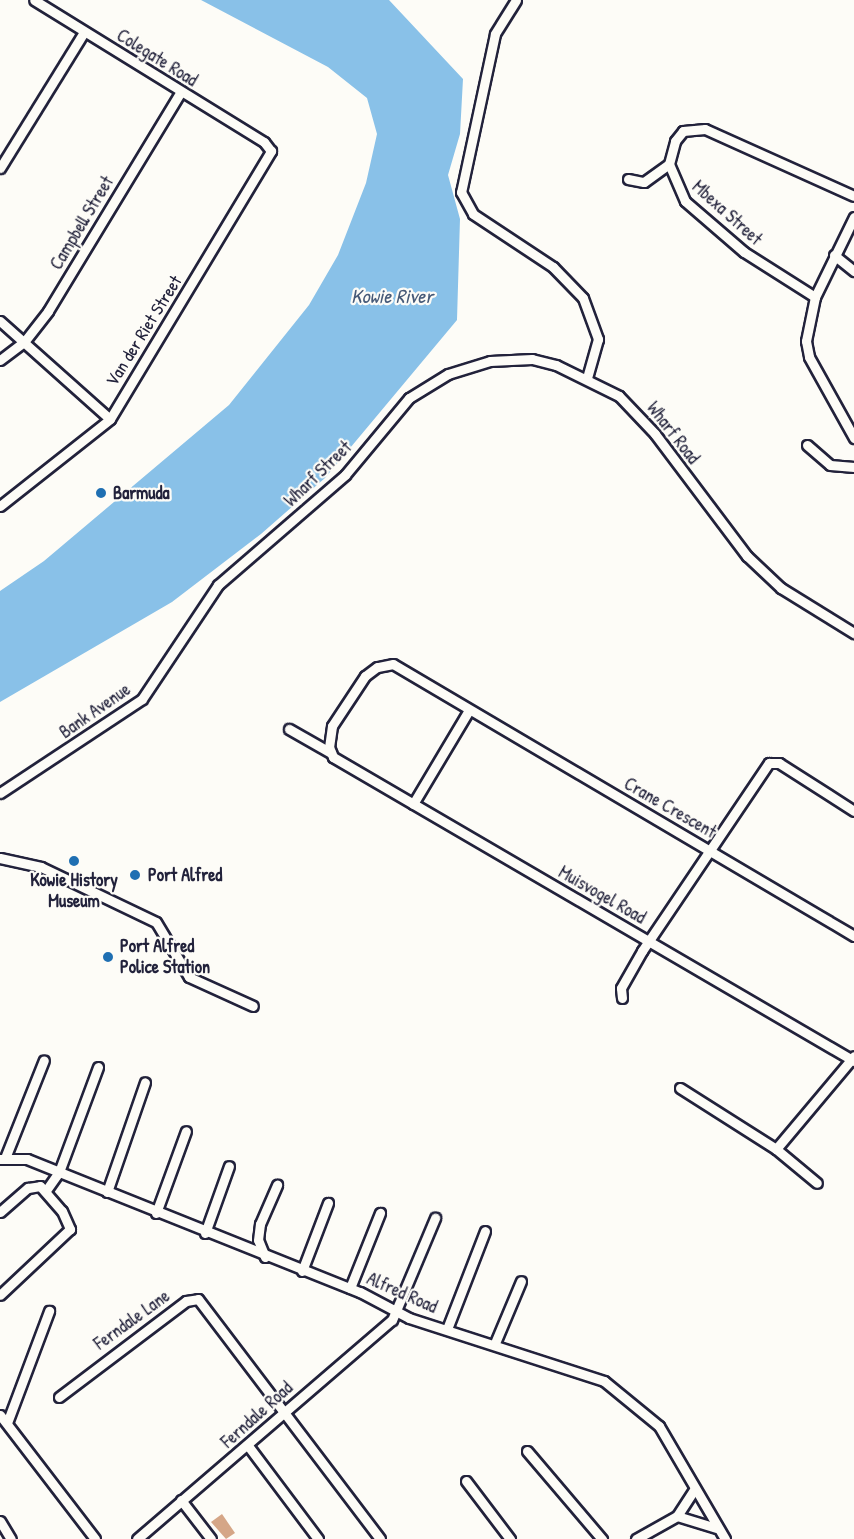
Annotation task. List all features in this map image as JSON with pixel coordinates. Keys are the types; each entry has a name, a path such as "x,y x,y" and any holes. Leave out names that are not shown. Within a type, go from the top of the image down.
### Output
{"street":[{"name":"Colegate Road","path":"34,0 180,93 264,142"},
{"path":"516,0 495,34 461,192 473,214 553,267 583,298 598,339 587,378"},
{"path":"0,168 84,32"},
{"name":"Campbell Street","path":"0,360 24,342 48,311 180,93"},
{"path":"628,179 644,182 669,164 683,130 705,129 854,196"},
{"name":"Van der Riet Street","path":"0,506 110,419 268,162 271,151 264,142"},
{"name":"Mbexa Street","path":"669,164 685,201 751,257 815,297"},
{"path":"854,217 815,297 807,352 854,438"},
{"path":"834,255 854,271"},
{"path":"0,321 110,419"},
{"name":"Wharf Road","path":"421,389 468,366 517,358 556,365 587,378 637,412 756,565 781,588 854,633"},
{"name":"Wharf Street","path":"229,575 345,475 421,389"},
{"path":"807,445 830,465 854,467"},
{"name":"Bank Avenue","path":"0,793 142,699 229,575"},
{"name":"Crane Crescent","path":"332,755 329,734 335,719 365,676 377,667 393,664 854,936"},
{"path":"413,804 469,710"},
{"name":"Muisvogel Road","path":"289,729 413,804 853,1059"},
{"path":"622,998 623,984 764,768 779,763 854,811"},
{"path":"0,858 41,867 156,922 189,977 253,1006"},
{"path":"776,1149 853,1059"},
{"path":"2,1158 44,1060"},
{"path":"47,1189 59,1172 98,1067"},
{"path":"107,1192 145,1082"},
{"path":"680,1088 776,1149 817,1183"},
{"path":"156,1213 186,1131"},
{"name":"Alfred Road","path":"2,1158 21,1157 265,1257 350,1288 398,1314 593,1376 627,1396 659,1426 716,1528 725,1539"},
{"path":"205,1233 229,1166"},
{"path":"265,1257 258,1240 260,1224 277,1185"},
{"path":"0,1212 27,1188 47,1189"},
{"path":"0,1294 70,1229 47,1189"},
{"path":"302,1271 328,1203"},
{"path":"350,1288 380,1213"},
{"path":"398,1314 435,1218"},
{"path":"447,1329 485,1231"},
{"path":"495,1343 521,1281"},
{"name":"Ferndale Lane","path":"59,1397 192,1298 202,1304 285,1414"},
{"path":"7,1423 50,1311"},
{"name":"Ferndale Road","path":"137,1539 181,1500 249,1448 398,1314"},
{"path":"0,1414 95,1539"},
{"path":"285,1414 380,1539"},
{"path":"249,1448 318,1539"},
{"path":"527,1451 602,1539"},
{"path":"466,1481 510,1539"},
{"path":"636,1539 677,1516 694,1490"},
{"path":"181,1500 211,1539"},
{"path":"677,1516 716,1528"},
{"path":"0,1521 11,1539"}],"water":[{"name":"Kowie River","path":"201,0 389,0 463,79 460,134 448,175 460,219 457,320 325,478 261,534 172,602 0,702 0,591 44,561 229,405 309,305 338,255 366,183 377,134 367,98 328,67"}],"building":[{"path":"222,1514 235,1533 226,1539 211,1522"}],"place":[{"name":"Barmuda","path":"101,493"},
{"name":"Kowie History Museum","path":"74,861"},
{"name":"Port Alfred","path":"135,875"},
{"name":"Port Alfred Police Station","path":"108,957"}]}
